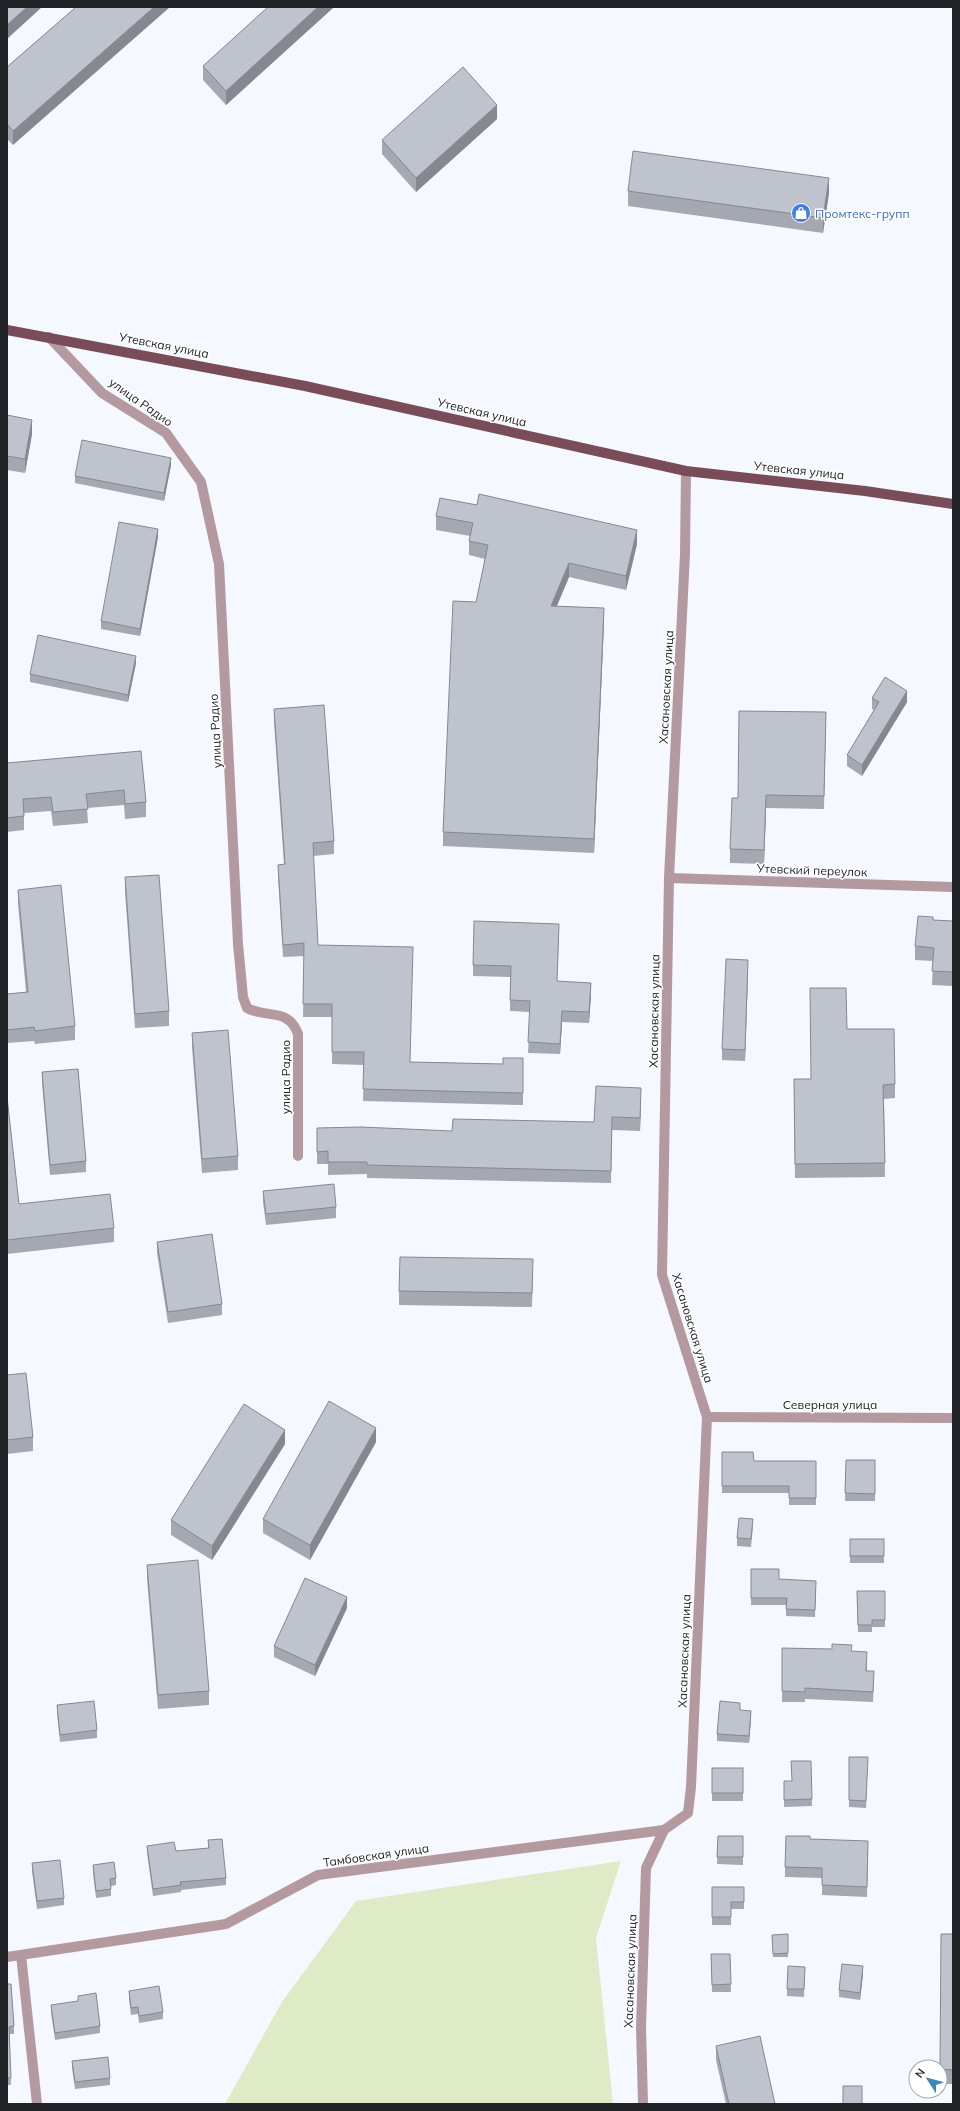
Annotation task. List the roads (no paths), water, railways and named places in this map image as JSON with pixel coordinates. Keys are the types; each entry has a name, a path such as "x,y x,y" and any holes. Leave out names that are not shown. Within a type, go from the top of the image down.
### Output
{"main road":[{"name":"Утевская улица","path":"7,330 305,386 686,471 864,491 953,504"}],"street":[{"name":"улица Радио","path":"49,337 102,393 166,433 201,482 219,564 238,944 243,997 247,1008 256,1012 283,1016 294,1023 298,1034 298,1156"},
{"name":"Хасановская улица","path":"643,2104 641,2027 646,1868 664,1830 688,1813 691,1787 707,1417 662,1275 669,878 686,554 686,471"},
{"name":"Утевский переулок","path":"669,878 953,887"},
{"name":"Северная улица","path":"707,1417 953,1418"},
{"name":"Тамбовская улица","path":"7,1957 226,1924 318,1875 664,1830"},
{"path":"21,1955 37,2104"}],"place":[{"name":"Промтекс-групп","path":"801,213"}]}
